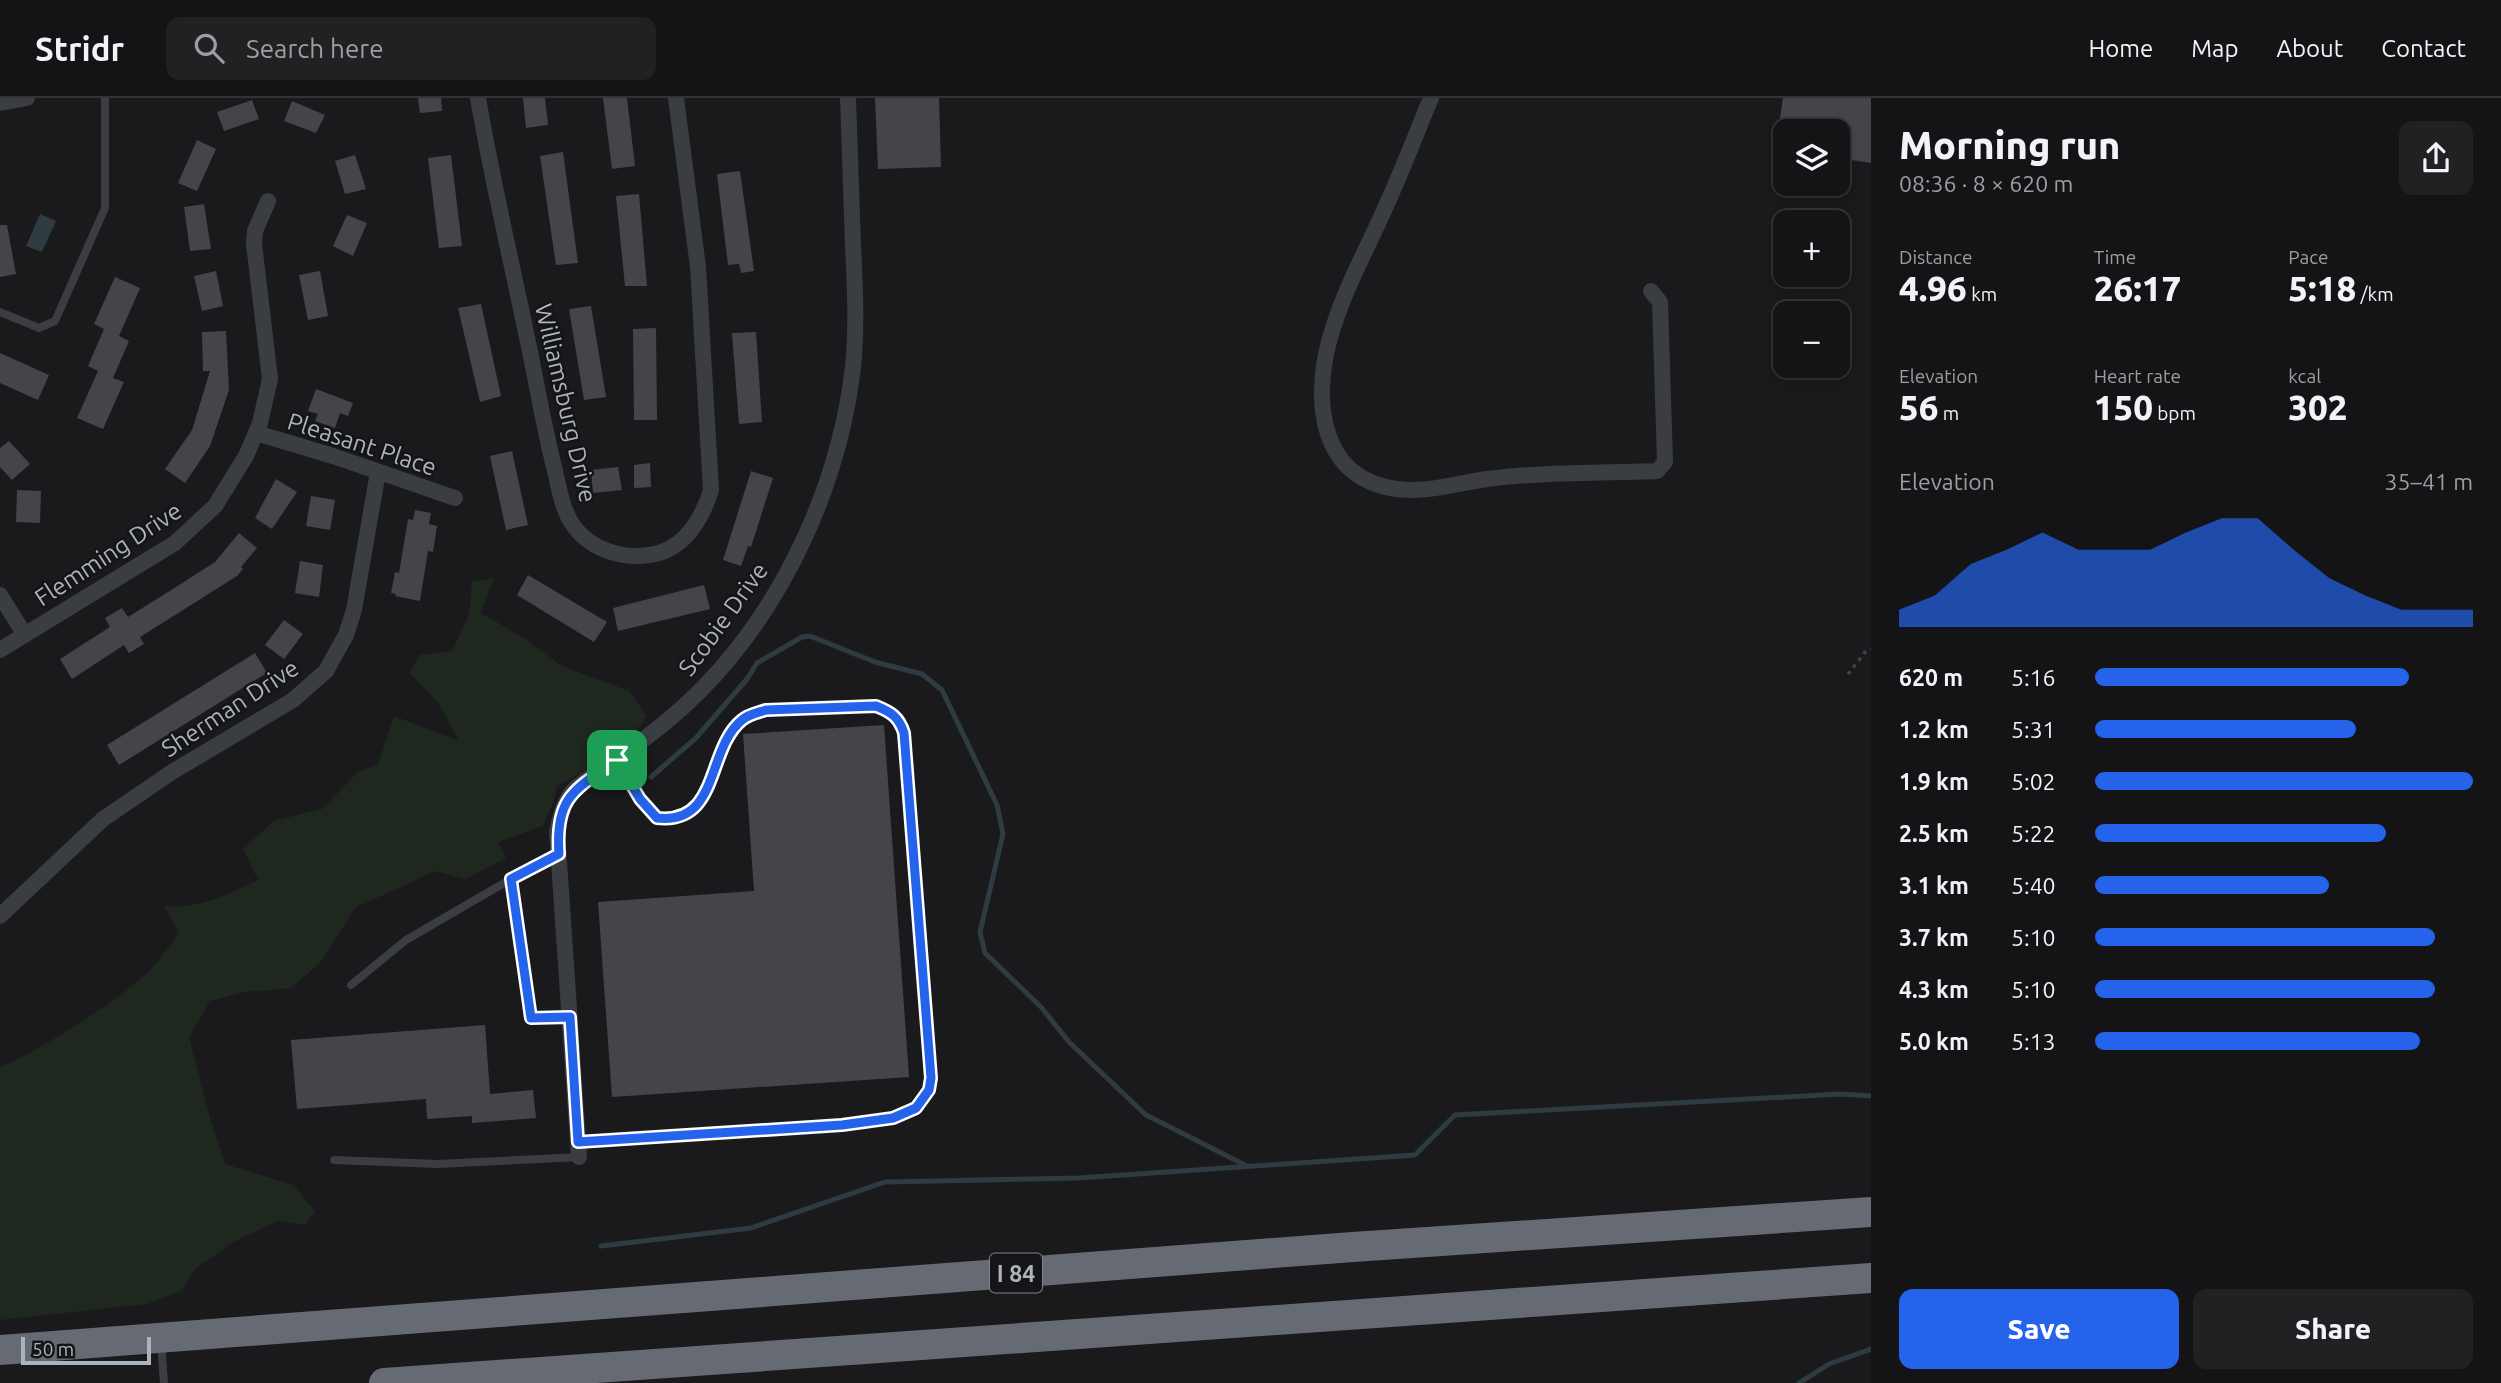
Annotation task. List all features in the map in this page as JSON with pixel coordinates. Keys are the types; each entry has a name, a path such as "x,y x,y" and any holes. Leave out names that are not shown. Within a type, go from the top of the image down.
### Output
{"highway":[{"name":"I 84","path":"0,1350 1353,1247 1871,1212"},
{"path":"384,1383 1871,1278"}],"street":[{"path":"0,103 27,98"},
{"name":"Williamsburg Drive","path":"478,98 494,191 528,342 541,417 562,500 571,522 584,537 624,557 651,555 665,551 681,541 696,524 710,490 698,267 676,98"},
{"name":"Scobie Drive","path":"579,1150 558,832 565,803 575,789 649,736 699,693 722,668 769,603 802,545 830,475 841,435 853,367 856,309 848,98"},
{"path":"1431,98 1387,206 1345,293 1332,331 1323,382 1323,418 1332,446 1348,469 1367,481 1400,490 1428,489 1489,479 1657,471 1665,461 1660,302 1651,290"},
{"name":"Flemming Drive","path":"0,650 175,543 215,506 246,456 256,433 270,379 254,244 255,231 268,201"},
{"name":"Pleasant Place","path":"256,433 455,498"},
{"name":"Sherman Drive","path":"0,916 103,819 172,772 293,700 326,671 346,635 354,610 378,472"},
{"path":"0,595 25,635"}],"lane":[{"path":"0,312 39,328 55,321 105,208 105,98"},
{"path":"334,1160 438,1164 842,1125 893,1118 916,1108 929,1090 931,1078 904,733 900,721 890,711 876,706 766,710 750,715 731,733 706,791 690,814 672,820 657,818 640,799 617,760"},
{"path":"351,985 406,940 559,854"},
{"path":"511,879 531,1018 570,1017"},
{"path":"161,1339 164,1383"}],"path":[{"path":"1848,674 1866,650 1871,649"}],"shaded area":[{"path":"40,214 56,221 42,252 26,246"},
{"path":"494,578 481,613 527,640 562,666 629,691 647,716 618,748 557,786 543,826 498,842 506,858 465,879 435,871 355,908 320,963 291,988 245,992 210,1001 189,1037 225,1164 293,1185 315,1211 305,1225 277,1221 235,1241 196,1268 181,1291 147,1304 0,1320 0,1067 80,1023 153,967 179,933 164,906 201,903 224,896 258,880 243,849 274,821 322,809 359,771 378,765 394,716 459,741 439,704 410,673 419,655 452,651 469,615 472,582"}],"building":[{"path":"418,98 441,98 442,111 420,113"},
{"path":"523,98 545,98 548,125 526,128"},
{"path":"603,98 627,98 635,166 612,169"},
{"path":"875,98 939,98 941,167 878,169"},
{"path":"1783,98 1871,98 1871,163 1850,160 1850,119 1780,119"},
{"path":"252,100 259,119 224,131 217,112"},
{"path":"292,101 325,115 316,133 284,121"},
{"path":"197,140 216,149 197,191 178,183"},
{"path":"563,152 578,263 556,265 540,156"},
{"path":"355,155 366,189 345,194 335,161"},
{"path":"451,155 462,246 439,248 428,158"},
{"path":"740,171 754,271 741,273 739,264 728,265 717,174"},
{"path":"639,194 647,286 625,286 616,196"},
{"path":"204,204 211,249 190,251 184,207"},
{"path":"347,215 367,223 353,256 333,246"},
{"path":"0,225 7,225 16,274 0,277"},
{"path":"216,271 223,306 202,311 194,276"},
{"path":"320,271 328,316 308,320 299,275"},
{"path":"115,277 140,288 119,336 129,341 113,378 124,382 103,429 77,418 98,371 88,366 104,329 94,324"},
{"path":"481,304 501,396 480,402 458,308"},
{"path":"591,306 606,397 584,400 569,309"},
{"path":"656,328 657,420 634,420 633,329"},
{"path":"226,331 229,390 210,446 185,483 165,469 192,430 210,371 203,371 202,332"},
{"path":"756,332 762,422 739,424 732,333"},
{"path":"0,353 49,375 38,400 0,383"},
{"path":"316,389 353,403 348,416 340,413 335,428 315,421 318,414 308,411"},
{"path":"9,441 30,464 12,480 0,467 0,448"},
{"path":"512,451 528,525 506,530 490,456"},
{"path":"650,463 651,487 634,488 634,465"},
{"path":"618,467 622,490 593,493 591,470"},
{"path":"751,471 773,478 751,547 748,546 741,566 723,560"},
{"path":"276,479 297,492 272,529 255,518"},
{"path":"17,490 41,491 40,523 16,522"},
{"path":"311,496 335,500 330,530 306,526"},
{"path":"415,510 431,513 429,524 437,526 433,552 428,551 420,601 391,593 395,572 399,573 408,519 413,520"},
{"path":"239,533 257,548 237,576 140,637 144,644 129,653 124,645 72,679 60,659 110,627 105,618 122,608 128,617 176,587 215,562"},
{"path":"300,561 323,565 319,597 295,593"},
{"path":"528,575 607,622 594,642 517,595"},
{"path":"704,585 710,609 618,631 613,608"},
{"path":"284,620 303,634 284,659 265,645"},
{"path":"255,653 267,673 119,765 107,745"},
{"path":"884,725 909,1077 612,1097 598,902 754,891 743,734"},
{"path":"485,1025 490,1094 533,1090 536,1118 472,1123 472,1116 427,1119 426,1099 297,1109 291,1040"}],"waterway":[{"path":"651,777 696,738 747,679 757,663 802,637 810,636 875,662 922,674 942,690 997,805 1003,834 980,932 985,953 1041,1007 1069,1042 1146,1115 1245,1165"},
{"path":"601,1246 751,1228 885,1182 1079,1178 1415,1155 1455,1115 1840,1094 1871,1096"},
{"path":"1799,1383 1829,1364 1871,1349"}],"route":[{"path":"876,706 890,711 900,721 904,733 931,1078 924,1100 916,1108 893,1118 842,1125 578,1142 570,1017 531,1018 511,879 559,854 558,832 565,803 575,789 617,760 640,799 657,818 672,820 690,814 706,791 731,733 739,722 750,715 766,710 876,706"}]}
